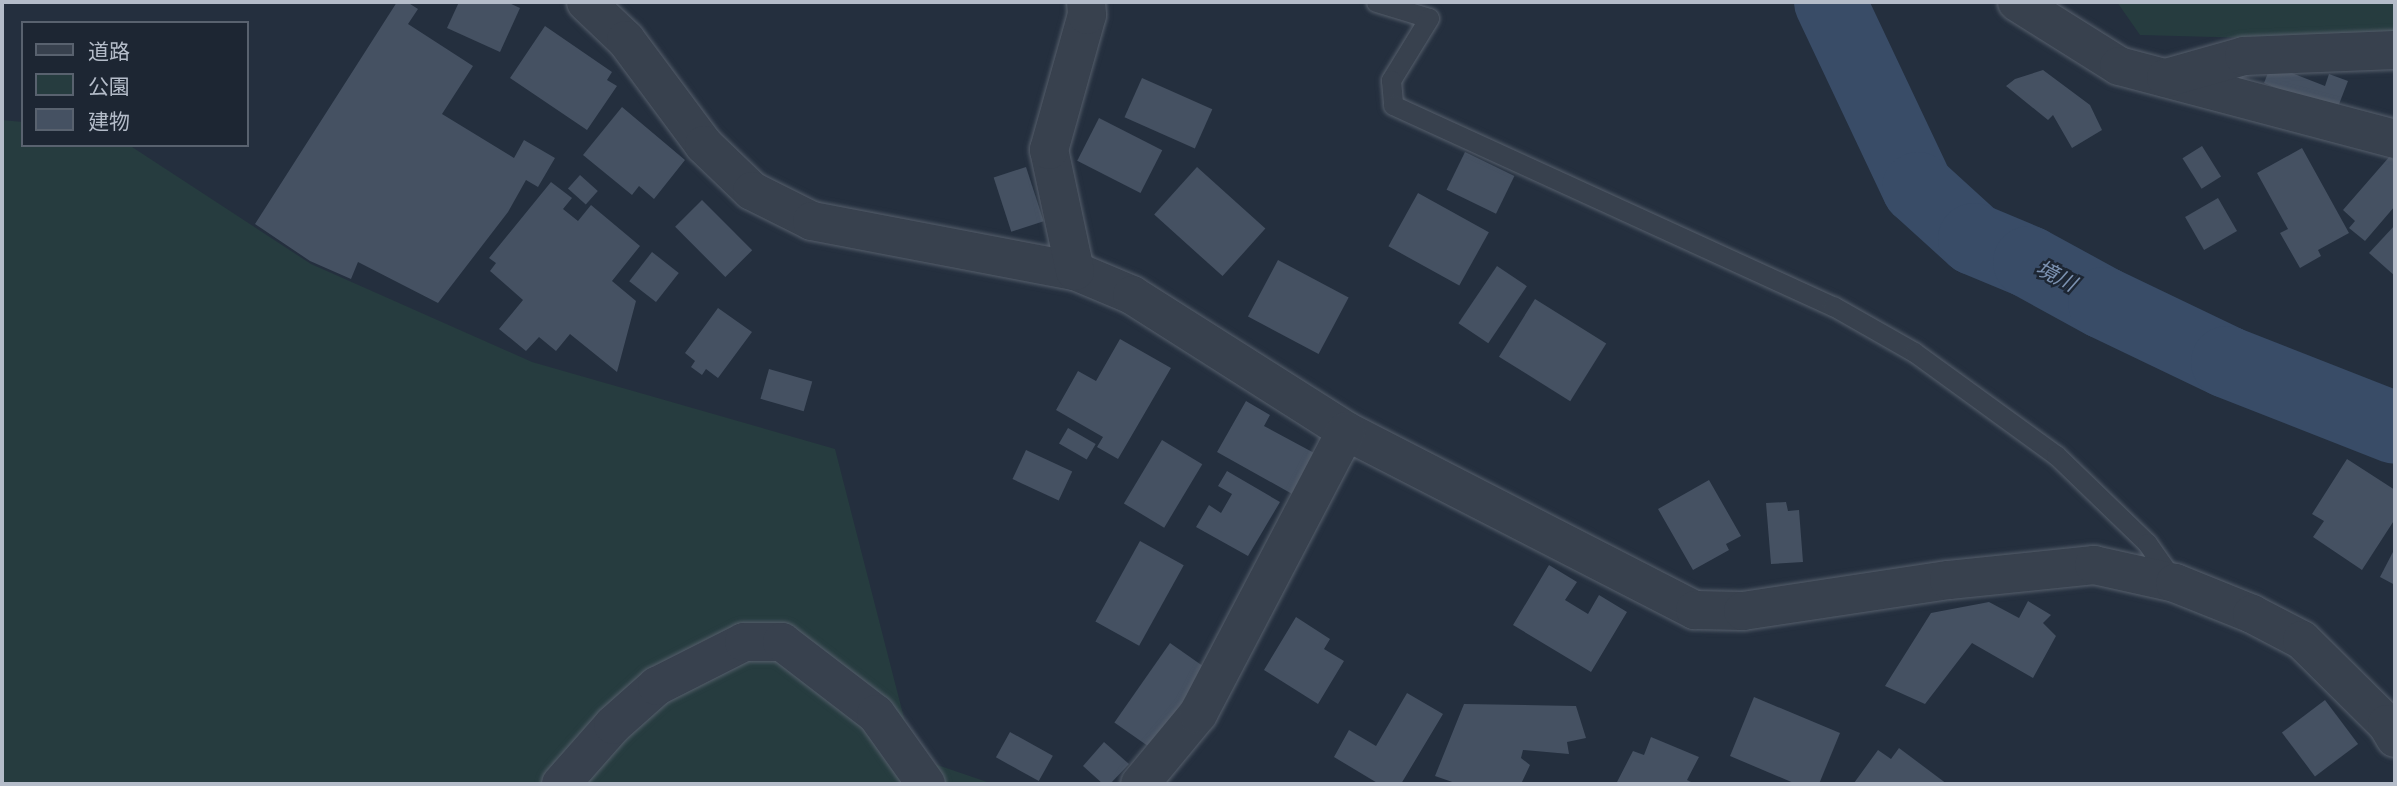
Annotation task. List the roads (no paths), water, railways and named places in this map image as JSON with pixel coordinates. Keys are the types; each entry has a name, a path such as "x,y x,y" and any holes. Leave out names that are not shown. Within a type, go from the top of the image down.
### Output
{"street":[{"path":"586,2 626,40 704,145 752,191 812,221 1075,271 1132,295 1346,431 1695,610 1743,611 1949,580 2094,565 2175,583 2252,614 2302,640 2387,724 2395,738"},
{"path":"1075,271 1049,150 1087,15 1086,2"},
{"path":"2017,2 2119,66 2395,139"},
{"path":"2164,78 2244,56 2395,50"},
{"path":"1140,784 1198,714 1346,431"},
{"path":"561,784 612,725 657,686 744,642 782,642 876,714 926,784"}],"lane":[{"path":"1376,2 1429,18 1391,80 1393,105 1833,306 1914,352 2056,455 2147,543 2175,583"}],"waterway":[{"name":"境川","path":"1830,2 1918,188 1974,239 2029,262 2104,303 2227,362 2395,428"}]}
